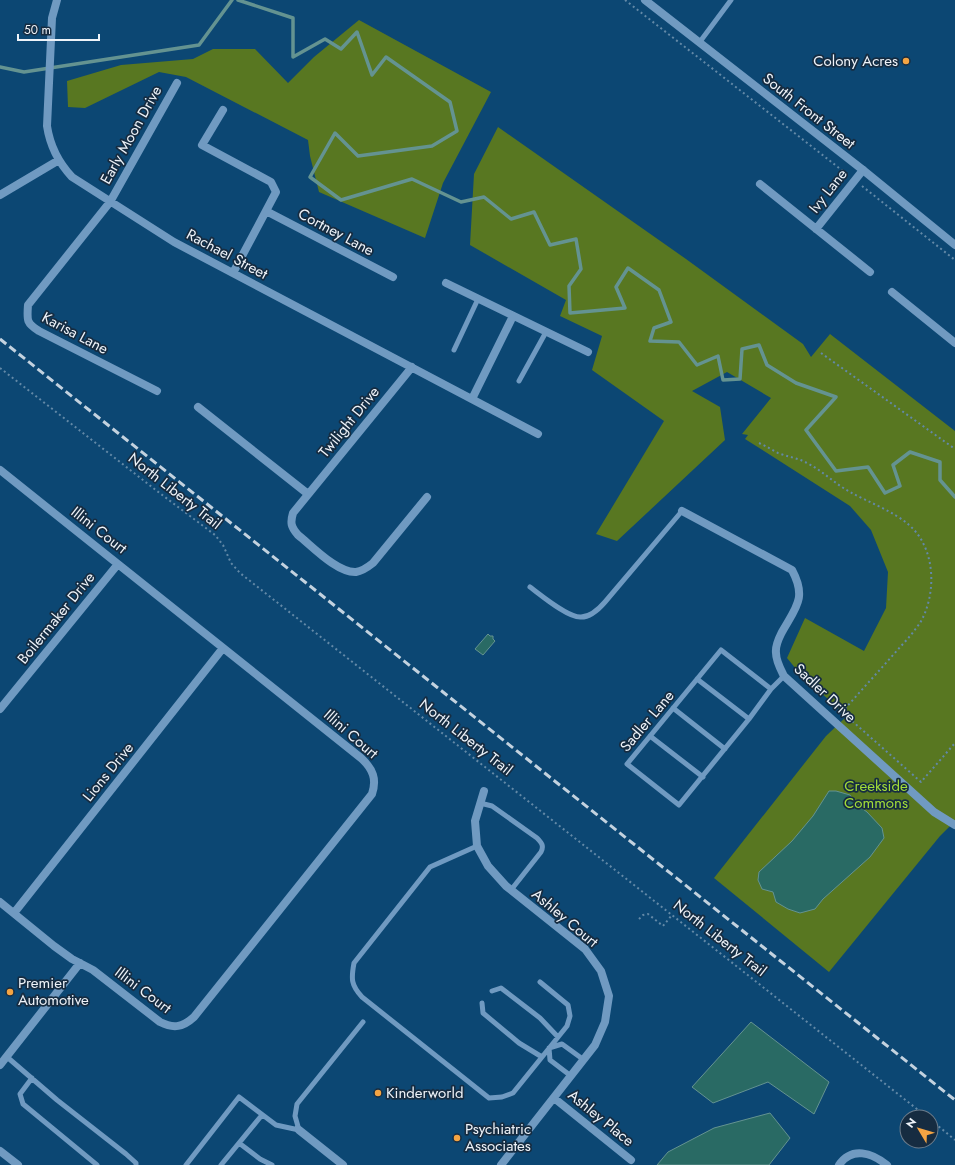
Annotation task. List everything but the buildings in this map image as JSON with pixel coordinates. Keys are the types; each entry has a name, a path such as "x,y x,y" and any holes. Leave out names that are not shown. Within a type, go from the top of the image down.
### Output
{"street":[{"name":"Rachael Street","path":"57,0 52,18 47,126 49,139 59,160 64,169 72,177 174,242 538,434"},
{"name":"South Front Street","path":"645,0 863,170 955,245"},
{"name":"Early Moon Drive","path":"110,202 177,83"},
{"path":"222,110 202,145 271,182 276,192 233,273"},
{"path":"0,195 59,160"},
{"name":"Ivy Lane","path":"816,229 863,170"},
{"name":"Ivy Lane","path":"760,184 870,272"},
{"name":"Karisa Lane","path":"110,202 28,305 27,317 30,325 39,331 157,391"},
{"name":"Cortney Lane","path":"266,211 393,277"},
{"path":"446,283 588,352"},
{"path":"892,292 955,343"},
{"path":"472,399 513,316"},
{"name":"Twilight Drive","path":"412,368 308,494 293,513 290,522 292,529 298,535 338,567 356,572 365,569 373,563 427,497"},
{"path":"198,408 308,494"},
{"name":"Illini Court","path":"0,902 54,946 72,959 93,970 160,1022 168,1027 188,1023 372,794 374,786 374,776 369,766 266,681 2,475"},
{"name":"Sadler Drive","path":"682,511 792,570 798,581 800,593 798,603 778,640 776,651 777,662 784,676 934,812 955,825"},
{"name":"Boilermaker Drive","path":"0,709 118,564"},
{"name":"Lions Drive","path":"14,913 223,648"},
{"name":"Ashley Court","path":"484,791 475,821 477,846 488,866 511,890 585,949 601,971 608,996 605,1022 595,1045 501,1165"},
{"path":"0,1065 80,963"},
{"name":"Ashley Place","path":"554,1098 631,1160"},
{"path":"299,1130 339,1164"},
{"path":"0,1151 18,1165"},
{"path":"839,1165 842,1160 854,1153 867,1153 878,1158 887,1165"}],"lane":[{"path":"699,43 731,0"},
{"path":"454,350 478,299"},
{"path":"519,381 546,332"},
{"path":"530,587 554,605 573,616 582,617 590,615 605,602 682,511"},
{"name":"Sadler Lane","path":"771,689 721,650 627,764 679,805 749,719 771,689 784,676"},
{"path":"697,679 749,719"},
{"path":"673,708 725,749"},
{"path":"650,736 703,776"},
{"path":"480,803 492,806 537,838 543,848 511,890"},
{"path":"477,846 430,867 354,963 352,976 354,988 362,997 489,1098 502,1097 513,1093 568,1026 570,1016 568,1005 540,982"},
{"path":"492,991 501,988 540,1018 558,1037"},
{"path":"482,1003 483,1013 519,1044 542,1057"},
{"path":"186,1165 239,1097 276,1125 299,1130 295,1116 297,1104 363,1022"},
{"path":"549,1048 562,1044 584,1060"},
{"path":"549,1048 550,1060 571,1076"},
{"path":"7,1057 126,1154 136,1163 136,1165"},
{"path":"32,1078 20,1094 23,1104 97,1165"},
{"path":"221,1165 262,1115"},
{"path":"239,1143 260,1159 272,1165"}],"path":[{"path":"625,0 955,260"},
{"path":"821,353 955,449"},
{"name":"North Liberty Trail","path":"0,368 215,535 223,545 231,563 240,573 917,1109"},
{"path":"759,443 807,463 848,491 901,519 918,535 928,555 931,568 932,582 927,608 920,623 911,635 842,712 921,782 955,743"},
{"path":"640,919 643,915 648,914 663,926 672,915"},
{"path":"939,1127 955,1140"}],"green space":[{"path":"359,20 491,92 443,183 425,238 319,192 310,156 308,140 186,77 159,72 85,108 68,107 67,81 121,65 193,59 213,49 255,49 288,83 314,57"},
{"name":"Creekside Commons","path":"498,127 686,259 803,344 811,357 830,334 955,431 955,821 940,836 829,972 714,878 826,736 847,716 801,675 787,658 805,618 864,651 886,608 888,572 871,530 850,506 745,439 748,435 742,434 771,398 727,372 692,391 720,407 725,440 617,541 596,534 664,421 592,370 602,336 560,316 566,300 470,245 474,174"}],"shaded area":[{"path":"488,634 493,636 495,641 483,655 475,649"},
{"path":"829,791 836,791 850,795 856,804 867,812 882,828 884,838 870,857 823,899 815,909 800,913 788,909 776,902 773,892 762,889 758,880 759,872 792,841 813,816"},
{"path":"751,1022 829,1082 814,1114 768,1082 713,1103 692,1087"},
{"path":"770,1113 790,1138 769,1165 657,1165 668,1152 714,1128"}],"waterway":[{"path":"0,67 24,72 199,45 232,0"},
{"path":"238,0 293,18 293,57 325,39 341,49 357,32 372,75 386,57 450,102 457,131 432,146 358,156 335,133 310,177 341,200 412,179 461,202 484,197 511,219 534,212 550,245 576,239 581,269 569,286 570,313 625,308 616,287 628,268 659,290 671,322 654,328 650,341 679,342 697,365 718,356 723,380 740,379 742,349 759,345 767,365 796,383 836,397 806,430 836,471 868,467 885,493 900,486 893,465 910,452 940,462 940,480 955,497"}],"railway":[{"path":"0,339 955,1100"}],"place":[{"name":"Colony Acres","path":"906,61"},
{"name":"Premier Automotive","path":"10,992"},
{"name":"Kinderworld","path":"378,1093"},
{"name":"Psychiatric Associates","path":"457,1138"}]}
